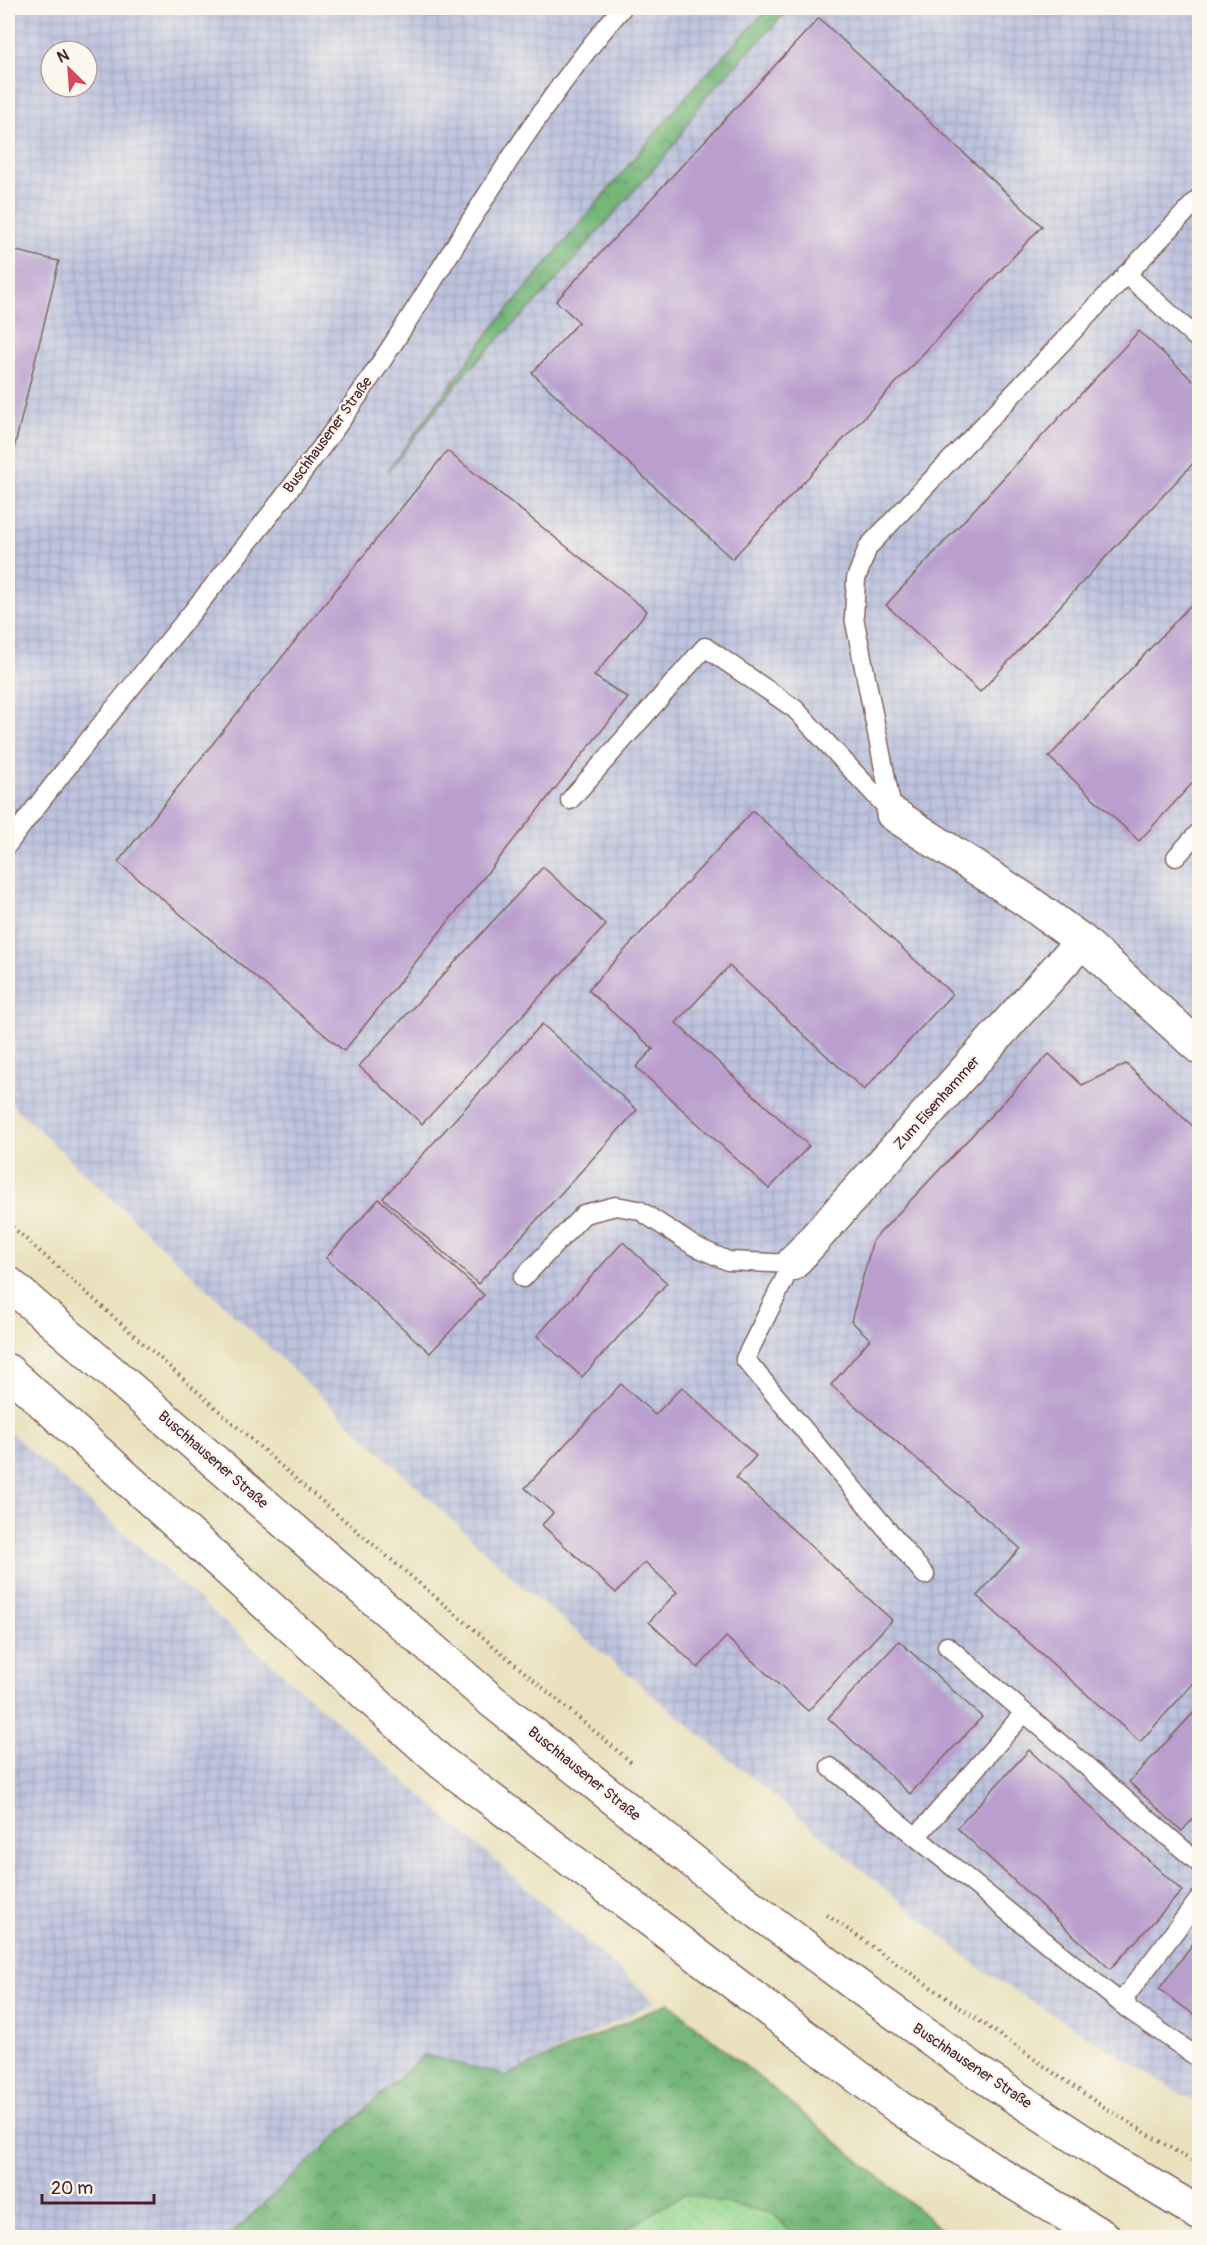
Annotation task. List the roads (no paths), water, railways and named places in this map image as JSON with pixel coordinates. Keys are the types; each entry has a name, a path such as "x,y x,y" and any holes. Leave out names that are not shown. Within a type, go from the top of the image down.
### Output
{"main road":[{"path":"893,813 1027,901 1082,941 1200,1048"},
{"name":"Zum Eisenhammer","path":"792,1264 1082,941"},
{"name":"Buschhausener Straße","path":"8,1283 492,1701 730,1891 973,2069 1114,2162 1200,2214"},
{"path":"8,1371 441,1762 898,2108 1001,2175 1105,2238"}],"lane":[{"name":"Buschhausener Straße","path":"8,844 71,759 269,514 337,425 413,316 508,162 546,107 622,8"},
{"path":"893,813 854,617 856,579 868,547 1200,197"},
{"path":"1126,274 1200,341"},
{"path":"570,800 705,647 795,709 893,813"},
{"path":"1176,857 1200,831"},
{"path":"523,1278 584,1214 616,1206 639,1210 694,1246 728,1260 792,1264 745,1359 925,1575"},
{"path":"947,1646 1200,1864"},
{"path":"916,1837 1024,1713"},
{"path":"830,1767 1128,2009 1200,2059"},
{"path":"1128,2009 1125,1997 1200,1898"}]}
